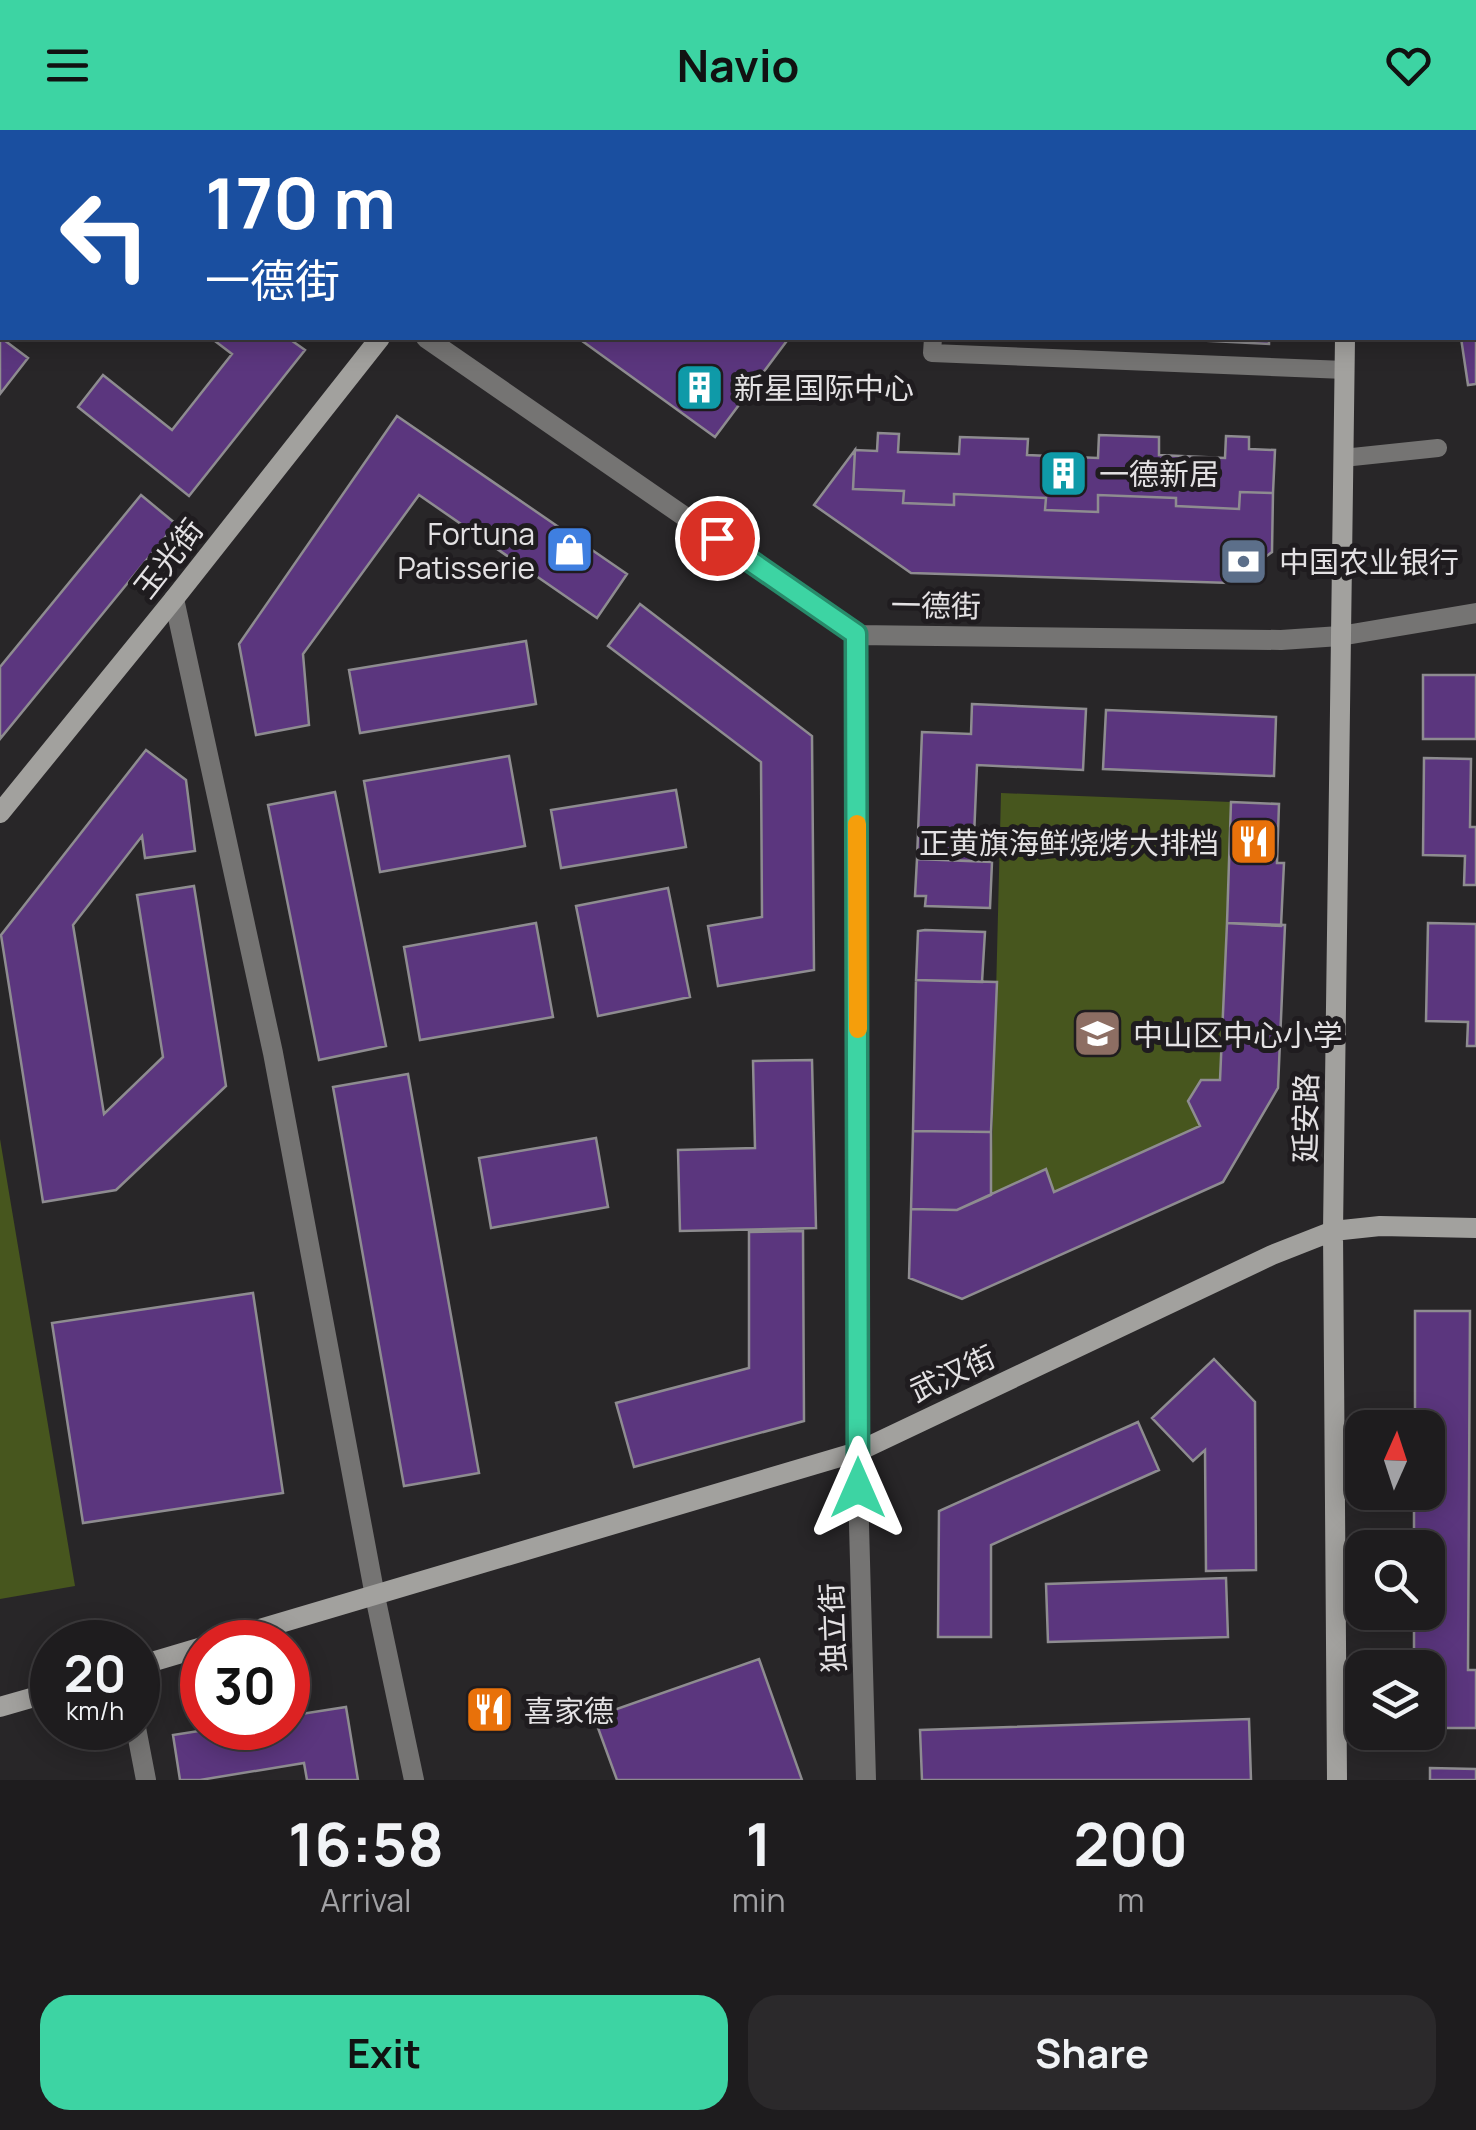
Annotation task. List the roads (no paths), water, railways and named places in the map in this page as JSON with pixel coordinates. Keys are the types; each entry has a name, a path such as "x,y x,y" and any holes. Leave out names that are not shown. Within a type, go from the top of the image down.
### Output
{"main road":[{"name":"玉光街","path":"0,813 378,340"},
{"name":"延安路","path":"1337,1780 1333,1231 1345,340"},
{"name":"武汉街","path":"292,1620 857,1452 1272,1255 1333,1231 1380,1226 1476,1228"},
{"path":"0,1707 30,1698"}],"street":[{"name":"一德街","path":"429,340 856,634 1281,640 1340,636 1476,613"},
{"path":"174,599 273,1053 375,1596 414,1780"},
{"name":"独立街","path":"856,634 857,1452 866,1780"},
{"path":"140,1750 146,1780"}],"lane":[{"path":"933,345 1345,370"},
{"path":"1343,458 1438,448"}],"place":[{"name":"新星国际中心","path":"699,387"},
{"name":"一德新居","path":"1064,473"},
{"name":"Fortuna Patisserie","path":"570,550"},
{"name":"中国农业银行","path":"1244,561"},
{"name":"正黄旗海鲜烧烤大排档","path":"1254,842"},
{"name":"中山区中心小学","path":"1098,1034"},
{"name":"喜家德","path":"489,1710"}]}
